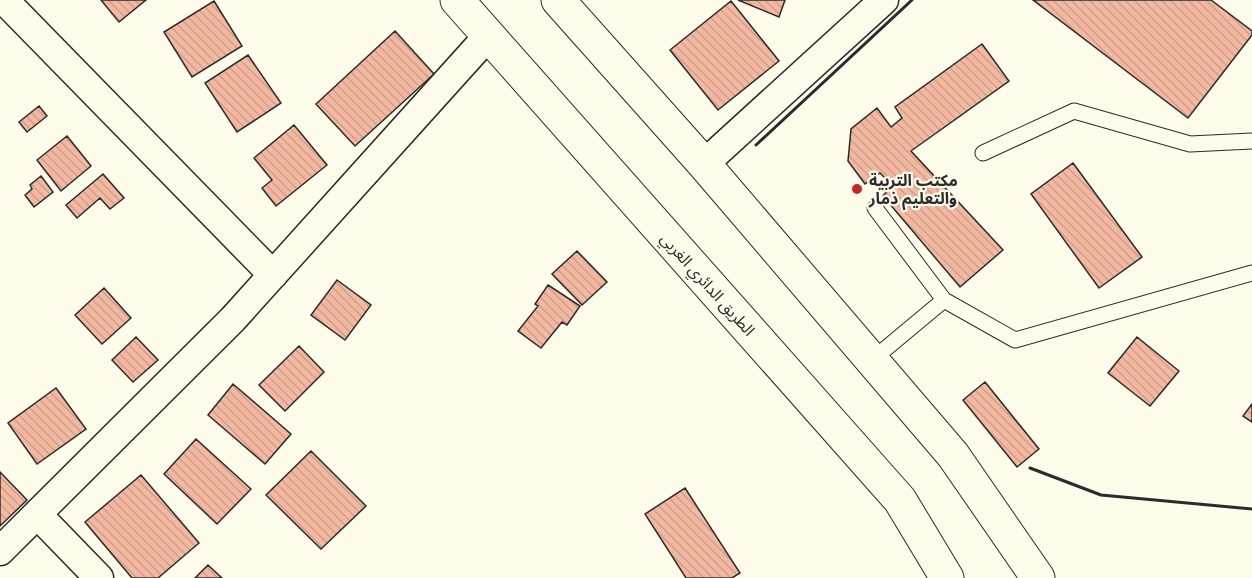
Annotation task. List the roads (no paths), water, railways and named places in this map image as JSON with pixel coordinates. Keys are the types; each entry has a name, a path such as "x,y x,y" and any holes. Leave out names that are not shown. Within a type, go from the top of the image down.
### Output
{"main road":[{"name":"الطريق الدائري الغربي","path":"457,0 900,500 947,578"},
{"path":"558,0 705,164 953,454 1038,578"}],"street":[{"path":"4,0 273,275"},
{"path":"705,164 884,0"},
{"path":"0,551 233,319 488,36"},
{"path":"37,514 99,578"}],"lane":[{"path":"983,153 1074,111 1190,144 1252,141"},
{"path":"875,208 944,300 1015,340 1252,273"},
{"path":"872,360 944,300"}],"place":[{"name":"مكتب التربية والتعليم ذمار","path":"857,189"}]}
